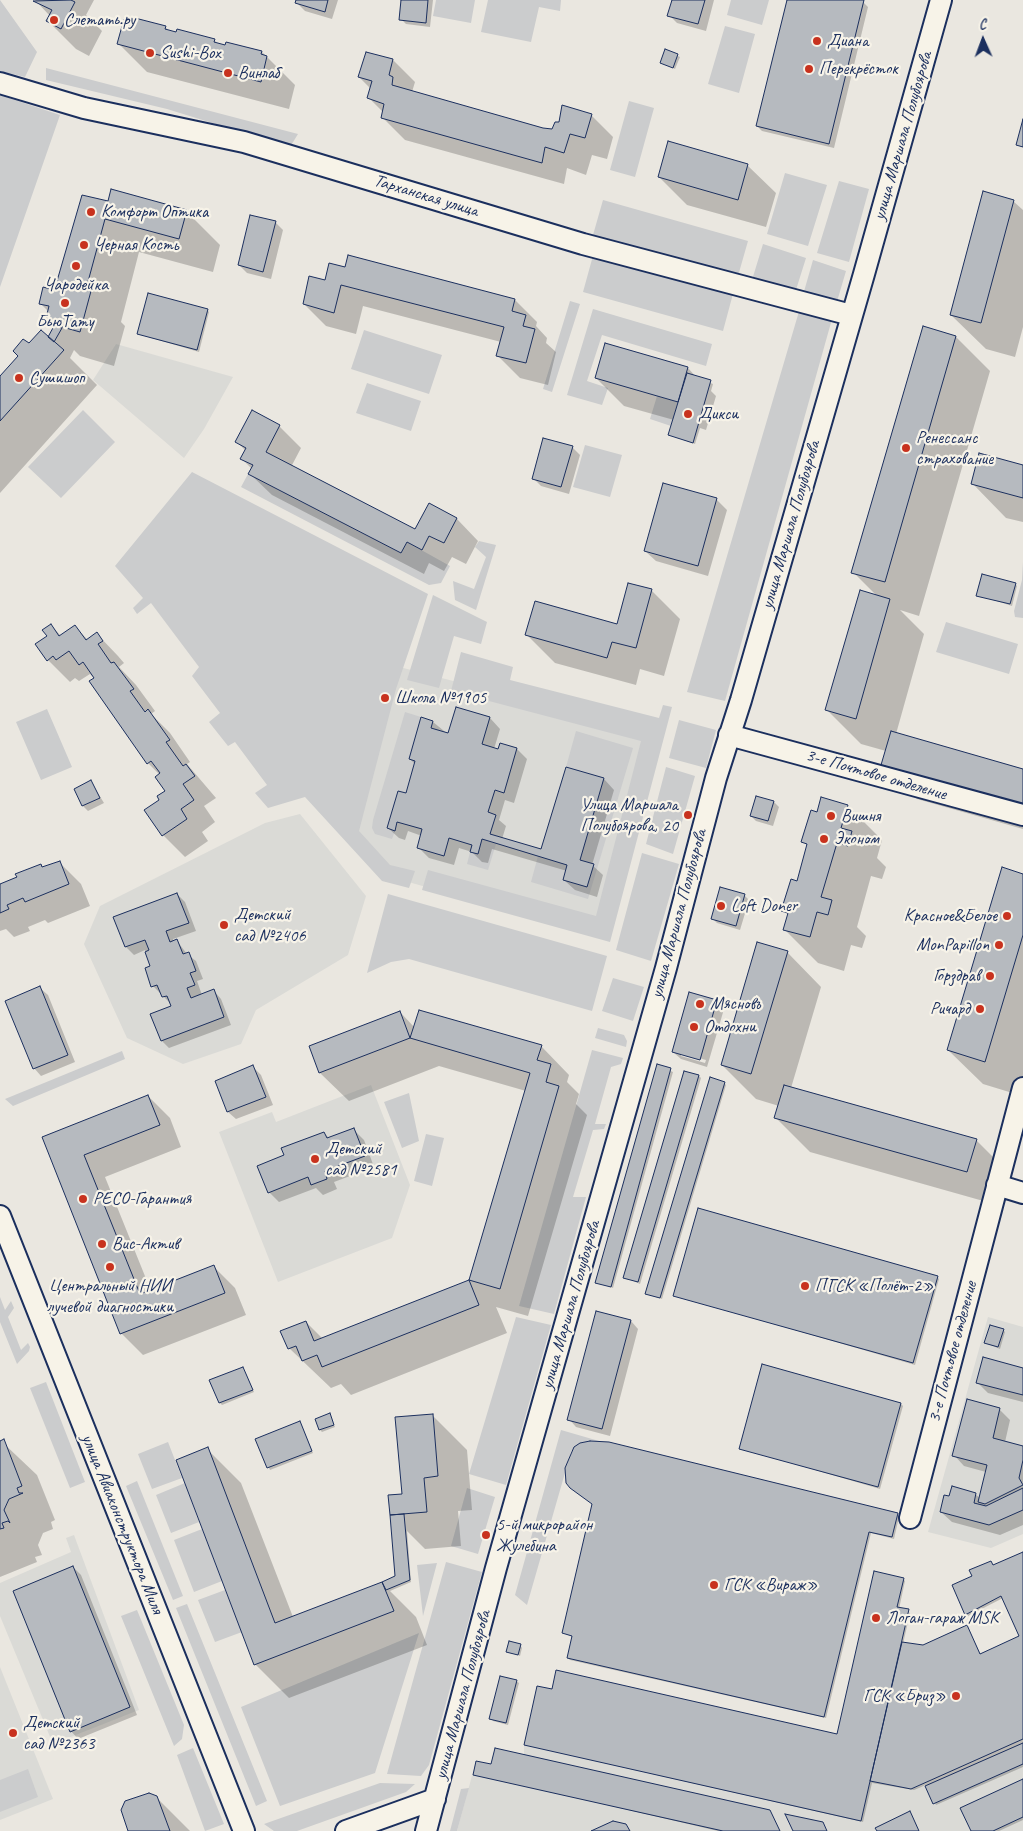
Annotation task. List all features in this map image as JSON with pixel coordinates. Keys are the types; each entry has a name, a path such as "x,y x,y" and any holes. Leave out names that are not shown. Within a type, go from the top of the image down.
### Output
{"street":[{"name":"улица Маршала Полубоярова","path":"426,1831 496,1568 666,968 716,778 730,735 941,0"},
{"name":"Тарханская улица","path":"0,83 84,108 244,142 583,244 851,315"},
{"name":"3-е Почтовое отделение","path":"730,735 1023,815"},
{"name":"3-е Почтовое отделение","path":"910,1518 1023,1088"},
{"path":"997,1185 1023,1193"},
{"name":"улица Авиаконструктора Миля","path":"0,1216 244,1831"},
{"path":"346,1831 435,1799"}],"shaded area":[{"path":"0,0 37,52 25,77 0,71"},
{"path":"436,0 475,0 471,23 433,16"},
{"path":"488,0 561,0 560,11 539,7 531,42 481,32"},
{"path":"731,0 769,0 762,25 727,15"},
{"path":"725,26 755,34 739,93 708,84"},
{"path":"46,68 298,134 290,147 167,109 46,80"},
{"path":"0,95 60,115 0,287"},
{"path":"629,101 654,108 635,177 610,170"},
{"path":"785,173 827,185 808,246 767,234"},
{"path":"839,181 869,189 849,262 817,253"},
{"path":"603,200 748,241 738,276 593,235"},
{"path":"763,244 806,258 795,293 752,280"},
{"path":"594,252 734,290 723,331 583,292"},
{"path":"813,260 846,271 836,305 803,295"},
{"path":"570,301 580,304 552,392 543,389"},
{"path":"800,308 832,319 725,701 687,692"},
{"path":"593,309 712,344 706,366 602,335 587,381 608,388 602,405 567,395"},
{"path":"364,330 442,355 429,394 351,369"},
{"path":"116,344 233,377 204,429 184,458 93,380"},
{"path":"367,383 421,401 411,431 356,413"},
{"path":"657,396 678,402 671,426 650,419"},
{"path":"83,410 115,442 61,498 28,467"},
{"path":"585,445 622,455 610,497 573,487"},
{"path":"192,472 428,594 396,689 359,831 390,865 415,871 409,888 382,881 305,797 268,808 255,793 267,785 235,742 228,746 209,722 220,713 192,676 199,667 151,603 137,614 133,608 143,598 115,566"},
{"path":"248,474 401,553 407,542 450,566 441,583 429,585 241,487"},
{"path":"479,541 496,545 476,610 455,600 453,581 474,589 486,557 475,547"},
{"path":"1023,562 1023,618 1015,617 1014,611 1022,580"},
{"path":"433,595 487,622 481,644 454,636 439,688 407,680"},
{"path":"946,622 1018,644 1009,674 936,652"},
{"path":"461,652 513,667 510,680 659,718 663,705 672,707 610,942 422,890 428,870 596,916 641,741 451,691"},
{"name":"Школа №1905","path":"392,665 648,732 594,935 384,875 315,790"},
{"path":"47,709 72,767 41,780 16,722"},
{"path":"405,712 421,717 409,759 415,761 406,793 398,791 387,828 395,831 392,839 375,834 372,828"},
{"path":"679,720 716,730 706,768 669,758"},
{"path":"576,731 633,748 588,899 531,882 538,856 567,865 563,880 587,887 594,864 580,860 604,778 566,767"},
{"path":"666,767 695,776 673,854 646,844"},
{"name":"Детский сад №2406","path":"300,814 366,896 348,955 256,1010 241,1044 183,1064 127,1038 84,944 100,906 265,823"},
{"path":"482,839 496,844 488,870 467,864 470,852 478,854"},
{"path":"642,853 679,864 651,961 616,950"},
{"path":"388,894 607,956 592,1011 409,959 391,962 367,973"},
{"path":"613,978 644,987 633,1021 602,1011"},
{"path":"598,1028 624,1035 627,1041 626,1047 595,1038"},
{"path":"592,1050 623,1058 621,1064 611,1067 595,1124 606,1124 604,1129 593,1130 573,1197 586,1197 554,1314 519,1306"},
{"path":"122,1051 125,1059 13,1106 5,1099"},
{"name":"Детский сад №2581","path":"371,1085 410,1185 392,1238 278,1282 219,1132 272,1112 276,1122"},
{"path":"409,1093 419,1141 402,1148 384,1102"},
{"path":"426,1134 444,1138 432,1186 414,1181"},
{"path":"0,1297 5,1310 11,1301 14,1308 8,1317 21,1350 28,1343 30,1347 29,1351 17,1364 0,1322"},
{"path":"516,1317 551,1325 506,1485 469,1474"},
{"path":"988,1317 1023,1327 1023,1534 991,1548 928,1532"},
{"path":"46,1382 85,1482 70,1488 30,1388"},
{"path":"561,1430 599,1441 580,1443 571,1452 527,1605 515,1595"},
{"path":"168,1442 182,1478 152,1489 138,1454"},
{"path":"137,1481 183,1596 173,1600 126,1486"},
{"path":"185,1483 199,1522 171,1533 156,1495"},
{"path":"467,1488 495,1497 478,1554 451,1546"},
{"path":"202,1529 222,1581 194,1592 174,1540"},
{"path":"74,1535 139,1710 53,1744 0,1616 0,1583 71,1552 66,1538"},
{"path":"446,1562 482,1572 429,1765 421,1776 387,1774"},
{"path":"437,1563 423,1616 417,1565"},
{"path":"225,1590 242,1632 215,1642 198,1600"},
{"path":"187,1604 267,1801 256,1806 176,1608"},
{"path":"137,1610 184,1725 182,1739 174,1746 121,1616"},
{"path":"419,1633 375,1773 280,1806 241,1707"},
{"name":"Детский сад №2363","path":"0,1667 53,1799 0,1820"},
{"path":"1023,1743 1023,1831 457,1831 476,1761 491,1764 495,1748 524,1755 524,1745 861,1821 870,1781 911,1789 925,1786"},
{"path":"193,1748 224,1824 205,1831 177,1755"},
{"path":"28,1769 38,1797 0,1812 0,1780"},
{"path":"380,1783 415,1784 406,1792 297,1831 274,1831 264,1824"},
{"path":"469,1788 457,1831 450,1831 461,1789"}],"building":[{"path":"71,0 75,2 61,29 46,21 52,10 33,1"},
{"path":"296,0 328,0 325,12 295,3"},
{"path":"401,0 428,0 426,23 399,20"},
{"path":"672,0 705,0 698,24 667,16"},
{"name":"Перекрёсток","path":"787,0 864,0 829,144 756,126"},
{"path":"131,17 166,26 165,29 176,32 177,29 215,39 214,42 225,45 226,42 262,51 261,54 267,56 261,82 117,44 124,19 130,21"},
{"path":"665,49 678,54 673,68 660,63"},
{"path":"366,52 393,59 389,75 393,77 392,85 543,128 552,129 555,122 559,122 562,105 592,114 585,138 570,134 564,153 545,147 542,163 381,118 384,104 367,98 372,81 358,77"},
{"path":"1023,119 1023,147 1016,145"},
{"path":"668,141 748,164 738,200 658,177"},
{"path":"111,189 187,210 179,239 105,219 86,289 57,281 82,195 108,201"},
{"path":"983,191 1014,200 981,323 950,315"},
{"path":"250,215 276,221 263,272 238,265"},
{"path":"348,255 515,299 512,311 526,315 523,326 535,329 526,363 496,356 504,327 341,285 334,313 303,304 309,276 325,280 329,263 345,267"},
{"path":"56,282 91,291 80,332 45,322 49,306 39,304 43,287 54,290"},
{"path":"148,293 208,309 197,350 137,334"},
{"path":"54,326 62,328 54,342 48,337"},
{"path":"923,326 956,336 885,582 851,573"},
{"path":"41,330 64,350 0,421 0,376 18,356 13,351 23,339 29,343"},
{"path":"605,343 688,367 678,402 595,378"},
{"name":"Дикси","path":"687,373 711,380 693,443 668,435"},
{"path":"252,410 280,425 266,452 415,529 429,503 457,518 444,543 429,536 422,550 407,542 401,553 248,474 253,465 240,459 246,448 235,442"},
{"path":"543,438 573,446 561,487 532,479"},
{"path":"979,453 1023,465 1023,498 971,484"},
{"path":"663,483 717,498 698,566 644,551"},
{"path":"982,574 1016,583 1010,604 976,596"},
{"path":"628,583 652,589 636,648 612,642 607,658 525,635 535,601 617,624"},
{"path":"860,590 890,599 856,719 825,710"},
{"path":"51,624 59,636 75,625 86,640 97,632 103,641 98,644 111,663 114,662 134,689 130,691 145,712 148,709 170,740 166,742 183,766 186,764 195,776 183,784 194,800 181,809 187,819 162,836 144,810 159,800 157,796 165,791 155,777 160,773 151,761 147,764 89,681 94,678 83,662 79,665 69,651 56,660 53,656 47,661 35,644 47,636 42,630"},
{"path":"456,707 490,717 482,744 498,749 500,743 517,748 504,793 495,790 488,812 496,815 490,834 541,849 566,767 604,778 580,860 594,864 587,887 563,880 567,865 482,839 478,854 470,852 472,845 449,838 444,856 417,848 422,829 397,822 395,831 387,828 398,791 406,793 415,761 409,759 421,717 433,721 431,728 448,733"},
{"path":"891,731 1023,769 1023,805 881,765"},
{"path":"91,780 100,798 82,806 74,789"},
{"path":"756,796 774,801 768,821 750,816"},
{"path":"821,797 848,805 841,828 852,831 848,846 837,843 821,897 832,900 828,915 817,912 810,937 783,930 788,913 781,911 791,879 797,881 807,844 801,842 811,810 817,812"},
{"path":"60,861 69,884 25,902 23,898 7,905 9,909 0,913 0,884 17,877 15,874 41,864 42,867"},
{"path":"1002,867 1023,874 1023,935 985,1062 947,1050"},
{"path":"720,887 745,894 736,926 711,919"},
{"path":"177,893 189,923 166,931 170,942 177,939 183,954 189,952 196,971 190,973 195,985 187,988 191,998 214,989 224,1017 161,1041 150,1014 171,1006 167,996 162,997 157,985 151,987 145,968 150,966 145,952 149,950 145,940 125,947 113,917"},
{"path":"757,942 788,951 751,1074 721,1065"},
{"path":"40,986 68,1055 33,1069 5,1001"},
{"path":"689,992 717,1000 700,1060 672,1052"},
{"path":"419,1010 542,1045 537,1060 551,1064 546,1082 559,1086 500,1289 469,1280 530,1073 410,1038"},
{"path":"400,1011 410,1038 319,1073 309,1046"},
{"path":"657,1064 671,1068 611,1287 595,1283"},
{"path":"253,1065 266,1097 227,1112 215,1081"},
{"path":"684,1071 699,1075 638,1282 623,1278"},
{"path":"710,1077 725,1082 660,1298 645,1294"},
{"path":"784,1085 977,1139 967,1172 774,1118"},
{"path":"148,1095 160,1125 84,1155 140,1294 214,1265 225,1293 120,1334 42,1137"},
{"path":"354,1128 365,1156 325,1171 327,1179 311,1185 308,1177 268,1193 257,1166 284,1155 281,1148 324,1132 327,1138"},
{"name":"ПГСК «Полёт-2»","path":"698,1208 938,1276 913,1363 673,1296"},
{"path":"469,1280 479,1305 322,1367 317,1355 302,1361 296,1346 288,1349 280,1331 306,1321 314,1341"},
{"path":"596,1311 631,1320 602,1429 567,1420"},
{"path":"990,1325 1004,1329 998,1347 984,1343"},
{"path":"983,1357 1023,1368 1023,1395 976,1383"},
{"path":"762,1364 901,1403 878,1487 739,1449"},
{"path":"243,1367 253,1390 219,1403 209,1380"},
{"path":"967,1399 1000,1408 993,1438 1023,1446 1023,1460 1019,1478 1023,1485 985,1504 978,1502 987,1465 952,1456"},
{"path":"330,1413 334,1425 319,1430 315,1419"},
{"path":"433,1414 438,1476 424,1478 427,1512 390,1515 388,1495 402,1494 395,1417"},
{"path":"300,1421 312,1451 267,1468 255,1439"},
{"path":"4,1439 22,1486 17,1488 19,1493 23,1493 9,1499 4,1510 10,1523 8,1521 2,1523 4,1528 0,1529 0,1441"},
{"name":"ГСК «Вираж»","path":"590,1441 609,1442 898,1513 892,1537 869,1532 824,1717 567,1658 572,1636 562,1633 592,1504 566,1483 565,1468 574,1447 580,1443"},
{"path":"208,1447 275,1623 382,1582 394,1611 254,1665 176,1460"},
{"path":"952,1486 976,1493 974,1503 986,1506 1023,1488 1023,1510 989,1525 940,1512 944,1495 949,1496"},
{"path":"404,1514 410,1580 386,1590 382,1582 395,1576 390,1515"},
{"name":"ГСК «Бриз»","path":"1023,1552 1023,1739 911,1789 870,1781 902,1642 923,1645 967,1625 980,1654 1019,1636 1001,1596 965,1615 952,1585 972,1576 969,1570 991,1561 993,1565"},
{"path":"73,1566 130,1707 70,1732 13,1591"},
{"path":"874,1571 904,1578 897,1607 909,1609 861,1821 524,1745 537,1686 552,1689 556,1670 837,1734"},
{"path":"509,1641 521,1644 518,1655 506,1652"},
{"path":"500,1676 517,1680 506,1723 489,1719"},
{"path":"1023,1743 1023,1764 933,1804 925,1786"},
{"path":"495,1748 770,1810 780,1831 723,1831 473,1775 476,1761 491,1764"},
{"path":"1023,1779 1023,1817 993,1831 971,1831 960,1808"},
{"path":"149,1793 157,1796 170,1831 128,1831 121,1810 125,1801"},
{"path":"910,1811 919,1831 877,1831 875,1828"},
{"path":"785,1814 823,1822 827,1831 793,1831"},
{"path":"613,1821 626,1824 630,1831 591,1831"}],"place":[{"name":"Слетать.ру","path":"54,20"},
{"name":"Диана","path":"817,41"},
{"name":"Sushi-Box","path":"150,53"},
{"name":"Перекрёсток","path":"809,69"},
{"name":"Винлаб","path":"228,73"},
{"name":"Комфорт Оптика","path":"91,212"},
{"name":"Черная Кость","path":"84,245"},
{"name":"Чародейка","path":"76,266"},
{"name":"БьюТату","path":"65,303"},
{"name":"Сушишоп","path":"19,378"},
{"name":"Дикси","path":"688,414"},
{"name":"Ренессанс страхование","path":"906,448"},
{"name":"Школа №1905","path":"385,698"},
{"name":"Улица Маршала Полубоярова, 20","path":"688,815"},
{"name":"Вишня","path":"831,816"},
{"name":"Эконом","path":"824,839"},
{"name":"Loft Doner","path":"721,906"},
{"name":"Красное&Белое","path":"1007,916"},
{"name":"Детский сад №2406","path":"224,925"},
{"name":"MonPapillon","path":"999,945"},
{"name":"Горздрав","path":"990,976"},
{"name":"Мясновъ","path":"700,1004"},
{"name":"Ричард","path":"980,1009"},
{"name":"Отдохни","path":"694,1027"},
{"name":"Детский сад №2581","path":"315,1159"},
{"name":"РЕСО-Гарантия","path":"83,1199"},
{"name":"Вис-Актив","path":"102,1244"},
{"name":"Центральный НИИ лучевой диагностики","path":"110,1267"},
{"name":"ПГСК «Полёт-2»","path":"805,1286"},
{"name":"5-й микрорайон Жулебина","path":"486,1535"},
{"name":"ГСК «Вираж»","path":"714,1585"},
{"name":"Логан-гараж MSK","path":"876,1618"},
{"name":"ГСК «Бриз»","path":"956,1696"},
{"name":"Детский сад №2363","path":"13,1733"}]}
